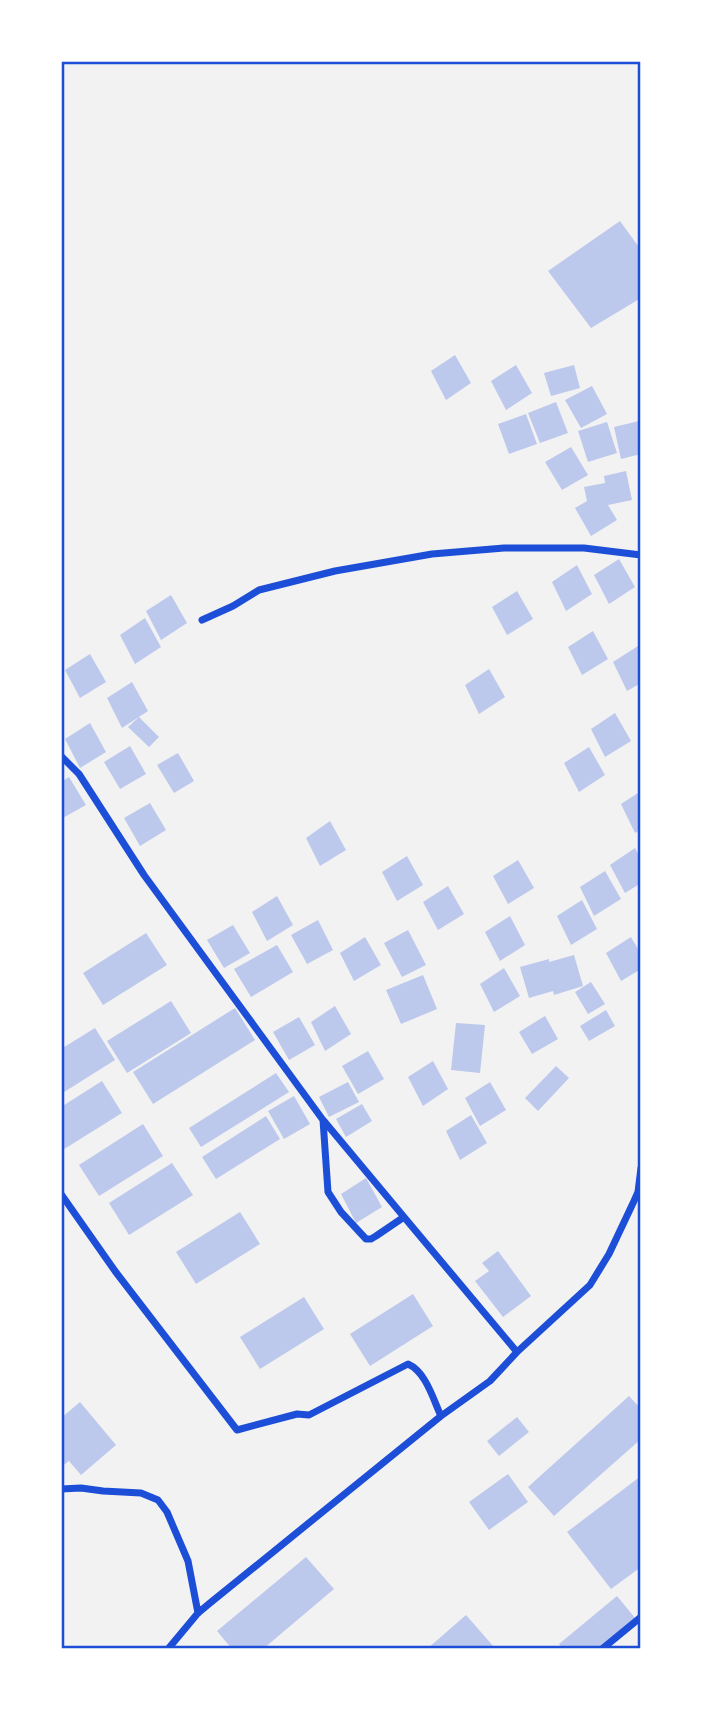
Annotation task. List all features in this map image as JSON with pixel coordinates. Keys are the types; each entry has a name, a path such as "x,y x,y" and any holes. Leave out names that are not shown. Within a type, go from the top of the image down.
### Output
{"street":[{"path":"202,620 259,590 335,571 432,554 504,548 584,548 641,555"},
{"path":"61,756 79,774 144,875 323,1119 517,1352"},
{"path":"323,1119 328,1192 341,1212 366,1239 376,1236 404,1217"},
{"path":"167,1649 198,1613 441,1416 490,1381 517,1352 590,1285 609,1254 638,1192 641,1168"},
{"path":"61,1194 115,1270 237,1430 297,1414 309,1415 408,1364 415,1367 423,1377 441,1416"},
{"path":"61,1489 141,1493 158,1500 167,1512 188,1561 198,1613"},
{"path":"602,1649 641,1617"}],"building":[{"path":"620,221 641,250 641,298 591,328 548,271"},
{"path":"455,355 471,383 446,400 431,371"},
{"path":"516,365 532,393 506,410 491,381"},
{"path":"574,365 580,388 551,396 544,373"},
{"path":"592,386 607,414 581,428 565,400"},
{"path":"556,402 568,433 540,443 528,413"},
{"path":"526,414 537,444 509,454 498,424"},
{"path":"639,421 641,454 621,459 614,427"},
{"path":"607,422 617,453 588,462 578,431"},
{"path":"571,447 588,475 562,490 545,462"},
{"path":"626,471 632,500 608,505 617,520 591,536 575,508 587,501 584,487 605,483 604,476"},
{"path":"619,559 635,587 609,604 594,575"},
{"path":"577,565 592,594 566,611 552,582"},
{"path":"517,591 533,619 507,635 492,607"},
{"path":"171,595 187,623 161,640 146,611"},
{"path":"145,618 161,647 135,664 120,635"},
{"path":"593,631 608,659 582,675 568,647"},
{"path":"638,646 641,651 641,683 627,691 613,662"},
{"path":"90,654 106,682 80,698 65,670"},
{"path":"489,669 505,697 479,714 465,685"},
{"path":"132,682 148,711 122,728 107,698"},
{"path":"615,713 631,741 605,757 591,729"},
{"path":"139,717 159,737 149,747 128,727"},
{"path":"90,723 106,752 80,768 65,739"},
{"path":"130,746 146,774 120,789 104,762"},
{"path":"589,747 605,775 579,792 564,763"},
{"path":"178,753 194,781 174,793 157,765"},
{"path":"69,777 86,805 61,819 61,782"},
{"path":"641,791 641,830 635,833 621,804"},
{"path":"150,803 166,830 140,846 124,818"},
{"path":"330,821 346,850 320,866 306,838"},
{"path":"635,848 641,859 641,883 625,893 610,865"},
{"path":"407,856 423,885 397,901 382,872"},
{"path":"518,860 534,888 508,904 493,876"},
{"path":"605,871 621,899 594,916 580,887"},
{"path":"448,886 464,914 438,930 423,902"},
{"path":"277,896 293,925 267,941 252,912"},
{"path":"582,900 597,929 571,945 557,916"},
{"path":"510,916 525,945 500,961 485,932"},
{"path":"318,920 333,950 307,964 291,935"},
{"path":"233,925 250,953 224,968 207,940"},
{"path":"408,930 426,965 402,977 384,943"},
{"path":"146,933 167,965 103,1005 83,973"},
{"path":"365,937 381,965 354,981 340,953"},
{"path":"631,937 641,954 641,969 621,981 606,953"},
{"path":"277,945 293,972 251,997 234,969"},
{"path":"574,955 583,986 554,995 553,991 529,998 520,967"},
{"path":"504,968 520,996 494,1012 480,984"},
{"path":"423,975 437,1009 401,1024 386,990"},
{"path":"591,982 605,1004 588,1014 575,992"},
{"path":"171,1001 191,1033 127,1073 107,1041"},
{"path":"335,1006 351,1034 325,1051 311,1022"},
{"path":"235,1008 255,1040 153,1104 133,1072"},
{"path":"606,1010 615,1026 589,1041 580,1026"},
{"path":"545,1016 558,1039 532,1054 519,1032"},
{"path":"299,1017 315,1045 289,1060 273,1032"},
{"path":"456,1023 485,1025 480,1073 451,1070"},
{"path":"95,1028 115,1060 61,1094 61,1049"},
{"path":"368,1051 384,1079 358,1094 342,1066"},
{"path":"433,1061 448,1089 423,1106 408,1077"},
{"path":"556,1066 569,1078 538,1111 525,1098"},
{"path":"276,1073 289,1092 201,1147 189,1128"},
{"path":"102,1081 122,1113 61,1151 61,1107"},
{"path":"348,1082 359,1102 329,1117 319,1097"},
{"path":"490,1082 506,1110 480,1126 465,1098"},
{"path":"294,1096 310,1124 284,1139 268,1111"},
{"path":"362,1104 372,1121 346,1137 336,1119"},
{"path":"471,1115 487,1143 460,1160 446,1131"},
{"path":"266,1116 280,1139 216,1179 202,1157"},
{"path":"143,1124 163,1156 99,1196 79,1165"},
{"path":"172,1163 193,1195 129,1235 109,1203"},
{"path":"366,1178 382,1207 356,1223 341,1194"},
{"path":"240,1212 260,1244 196,1284 176,1252"},
{"path":"498,1251 531,1296 503,1317 475,1281 489,1271 482,1263"},
{"path":"413,1294 433,1326 370,1366 350,1334"},
{"path":"304,1297 324,1329 260,1369 240,1337"},
{"path":"629,1396 641,1409 641,1439 554,1516 528,1487"},
{"path":"80,1402 116,1445 81,1475 69,1461 61,1467 61,1418"},
{"path":"517,1417 529,1432 499,1456 487,1441"},
{"path":"508,1474 528,1502 489,1530 469,1502"},
{"path":"641,1476 641,1567 611,1589 567,1532"},
{"path":"306,1557 334,1589 263,1649 232,1649 217,1631"},
{"path":"617,1596 635,1618 598,1649 563,1649 559,1644"},
{"path":"466,1615 494,1647 492,1649 427,1649"}]}
